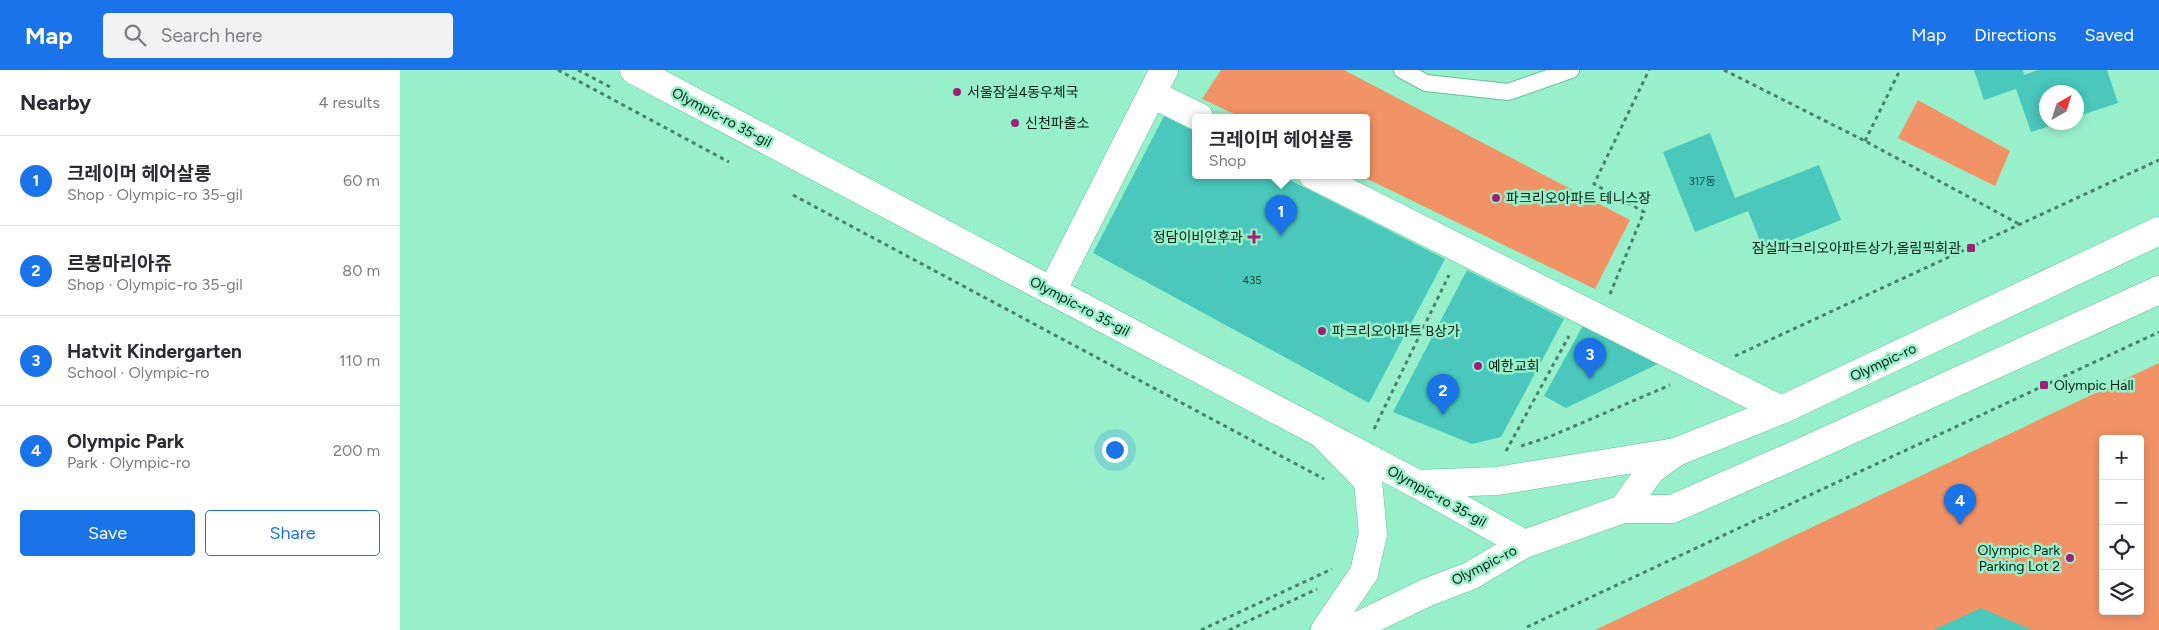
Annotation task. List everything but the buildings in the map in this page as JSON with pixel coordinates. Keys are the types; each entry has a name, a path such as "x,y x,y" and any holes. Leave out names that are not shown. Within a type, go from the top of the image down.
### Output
{"street":[{"name":"Olympic-ro 35-gil","path":"634,70 1417,484 1524,544"},
{"path":"1052,291 1158,82 1195,114"},
{"path":"1321,179 1781,410"},
{"name":"Olympic-ro","path":"1623,509 1651,470 1676,452 1781,410 2159,231"},
{"name":"Olympic-ro","path":"1349,630 1428,592 1470,576 1524,544 1623,509 1672,509 2159,290"},
{"path":"1322,434 1368,480 1373,534 1364,573 1325,630"},
{"path":"1417,484 1497,481 1676,452"}],"lane":[{"path":"1402,70 1426,83 1508,92 1571,70"}],"path":[{"path":"558,70 729,162"},
{"path":"1649,70 1594,184 1644,212 1591,315 1506,451 1549,437 1704,370 2159,160"},
{"path":"1724,70 2019,224"},
{"path":"1865,142 1900,70"},
{"path":"793,195 1331,482"},
{"path":"1372,432 1462,250"},
{"path":"1527,627 2159,332"},
{"path":"1201,630 1340,565"},
{"path":"1229,630 1326,585"}],"shaded area":[{"name":"파크리오아파트 테니스장","path":"1221,70 1344,70 1630,220 1595,289 1367,179 1370,179 1370,114 1234,114 1202,99"},
{"path":"1918,100 2010,151 1995,186 1898,138"},
{"path":"2159,363 2159,630 1595,630"}],"place":[{"name":"서울잠실4동우체국","path":"957,92"},
{"name":"신천파출소","path":"1015,123"},
{"name":"파크리오아파트 테니스장","path":"1496,198"},
{"name":"크레이머 헤어살롱","path":"1281,236"},
{"name":"정담이비인후과","path":"1254,237"},
{"name":"잠실파크리오아파트상가,올림픽회관","path":"1971,248"},
{"name":"파크리오아파트 B상가","path":"1322,331"},
{"name":"예한교회","path":"1478,366"},
{"name":"Hatvit Kindergarten","path":"1590,379"},
{"name":"Olympic Hall","path":"2044,385"},
{"name":"르봉마리아쥬","path":"1443,415"},
{"name":"Olympic Park","path":"1960,525"},
{"name":"Olympic Park Parking Lot 2","path":"2070,558"}]}
